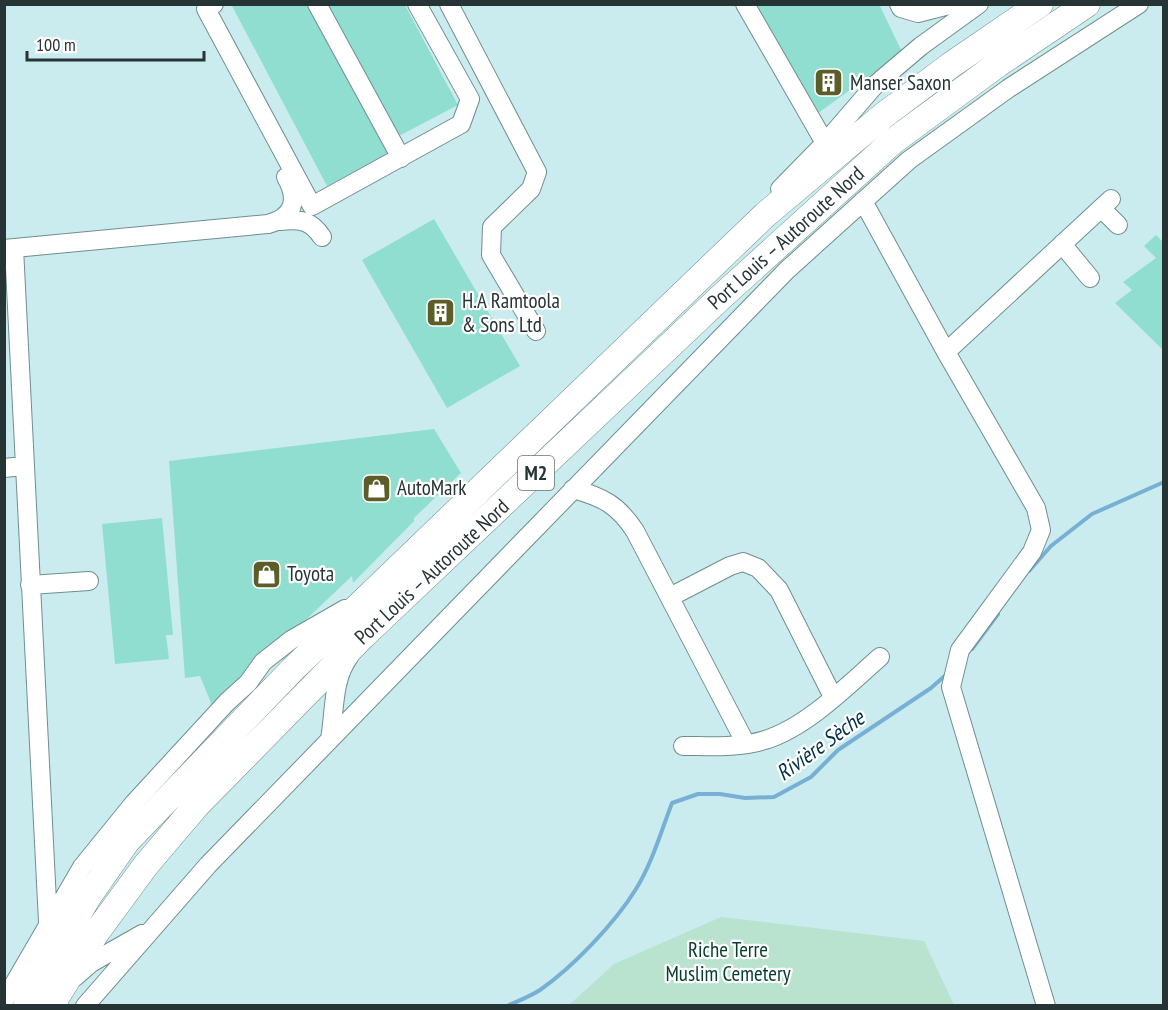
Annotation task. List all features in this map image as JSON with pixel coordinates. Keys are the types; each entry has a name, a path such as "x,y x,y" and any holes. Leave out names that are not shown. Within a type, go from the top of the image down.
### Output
{"highway":[{"name":"Port Louis – Autoroute Nord","path":"26,1005 88,897 126,841 293,669 765,215 884,115 951,65 1040,4"},
{"name":"Port Louis – Autoroute Nord","path":"56,997 96,933 146,865 196,806 363,636 720,298 892,142 998,64 1087,4"}],"street":[{"path":"195,4 221,59 292,187 292,207 289,215 280,221"},
{"path":"214,4 206,9 312,206 461,124 470,99 417,4"},
{"path":"317,4 401,158"},
{"path":"449,4 537,172 531,189 492,227 491,255 536,332"},
{"path":"744,4 825,143"},
{"path":"899,4 900,8 918,13 953,4"},
{"path":"696,281 737,230 825,143 875,85 921,46 979,4"},
{"path":"85,1005 208,865 787,270 909,160 1009,88 1139,4"},
{"path":"863,201 946,352 1036,508 1041,530 1032,552 960,650 951,687 1046,1005"},
{"path":"946,352 1106,204 1118,225"},
{"path":"48,922 24,466 9,248 268,224 297,219 306,220 322,237"},
{"path":"1062,244 1090,278"},
{"path":"4,468 24,466"},
{"path":"573,489 601,498 625,516 635,531 746,744"},
{"path":"670,597 730,566 743,562 758,568 779,590 833,697"},
{"path":"30,585 89,581"},
{"path":"4,1000 10,980 82,867 135,803 227,702 248,683 263,662 291,640 372,592"},
{"path":"330,739 337,684 344,663 363,636"},
{"path":"683,746 746,744 780,734 800,723 880,657"},
{"path":"56,997 91,963 152,929"}],"green space":[{"name":"Riche Terre Muslim Cemetery","path":"721,917 924,941 954,1005 569,1005 614,964"}],"building":[{"path":"231,4 308,4 388,154 327,186"},
{"name":"Manser Saxon","path":"753,4 879,4 902,52 817,114"},
{"path":"327,5 405,5 458,105 397,137"},
{"name":"H.A Ramtoola & Sons Ltd","path":"434,219 520,366 447,408 362,260"},
{"path":"1156,235 1164,243 1164,351 1115,303 1132,290 1123,282 1156,258 1144,246"},
{"name":"Toyota","path":"434,429 461,473 414,518 414,521 353,583 352,576 213,708 200,676 185,678 169,461"},
{"path":"162,518 173,635 166,635 169,659 115,664 102,524"}],"waterway":[{"name":"Rivière Sèche","path":"1029,571 1051,546 1092,514 1164,482"},
{"name":"Rivière Sèche","path":"972,649 998,614"},
{"name":"Rivière Sèche","path":"507,1006 536,992 553,980 579,957 617,916 647,869 672,803 698,794 720,794 745,798 774,797 811,777 838,750 931,688 948,673"}],"place":[{"name":"Manser Saxon","path":"829,83"},
{"name":"H.A Ramtoola & Sons Ltd","path":"441,313"},
{"name":"AutoMark","path":"376,488"},
{"name":"Toyota","path":"266,574"}]}
